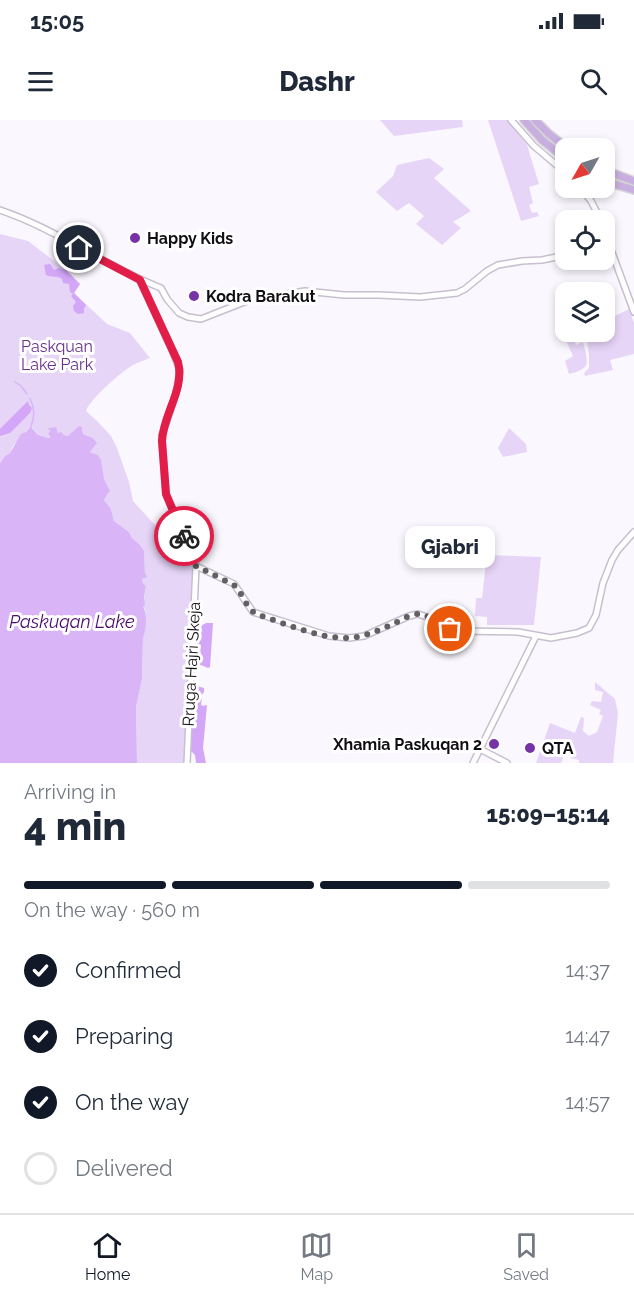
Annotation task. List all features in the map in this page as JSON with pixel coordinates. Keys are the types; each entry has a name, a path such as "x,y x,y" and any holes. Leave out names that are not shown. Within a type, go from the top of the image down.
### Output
{"highway":[{"path":"524,120 555,150"},
{"path":"535,120 555,139"},
{"path":"615,174 634,181"},
{"path":"615,185 634,190"}],"street":[{"path":"511,120 534,146 555,164"},
{"path":"0,210 29,222 140,280 162,288 167,299 179,313 201,319 244,302 305,291 344,296 420,297 457,293 498,265 555,257"},
{"path":"615,260 634,312"},
{"path":"140,280 180,370 162,435 165,487 169,502 196,566 237,586 253,612 328,636 349,638 364,636 418,614 427,616 456,631 518,632 548,639 558,638 589,628 594,621 603,583 612,560 634,532"},
{"name":"Rruga Hajri Skeja","path":"187,763 196,566"},
{"path":"472,763 536,636"},
{"path":"480,749 507,763"}],"green space":[{"path":"380,120 462,120 463,127 394,136"},
{"path":"488,120 507,120 527,145 539,184 529,187 533,203 529,205 532,213 537,212 539,216 521,221"},
{"path":"429,158 444,169 434,178 471,211 453,222 461,228 442,245 416,224 424,216 409,203 397,211 376,192 393,176 397,165"},
{"name":"Paskquan Lake Park","path":"0,234 28,241 66,270 80,284 74,293 107,324 130,333 150,358 121,373 99,393 86,411 111,436 129,482 133,501 155,525 173,537 175,527 193,567 185,763 137,763 136,707 142,679 146,615 143,607 146,586 142,578 146,577 144,551 129,532 114,521 111,509 104,500 108,488 98,455 90,452 96,443 93,438 83,434 82,427 68,436 58,433 53,427 49,428 50,438 39,434 31,426 0,463"},
{"path":"629,309 634,323 634,354 610,360 613,370 585,376 584,373 589,368 587,342 615,342 615,316"},
{"path":"567,342 575,342 576,345 583,342 587,364 582,369 569,374 565,361 573,356"},
{"path":"509,428 526,444 527,452 503,457 498,448"},
{"path":"487,555 541,557 534,625 487,625 487,617 475,616 476,598 482,598"},
{"path":"595,682 615,699 618,713 613,763 579,763 579,760 571,758 574,750 570,749 566,750 561,763 536,763 550,723 575,733 581,717 584,718 583,731 589,736 597,732 603,716 599,714 601,710 590,705 592,701 601,702 603,692 595,690"}],"shaded area":[{"path":"50,264 54,270 59,268 66,270 80,284 74,293 86,305 84,313 78,314 74,311 73,306 76,302 71,296 73,294 70,292 69,284 63,283 60,278 46,275 44,265"},
{"path":"28,401 32,408 30,413 10,433 0,436 0,429"},
{"path":"198,622 201,626 213,623 210,667 208,668 195,663 196,623"},
{"path":"197,686 204,688 200,697 201,704 202,706 207,705 203,748 206,763 196,763 195,755 190,750 192,706 196,705"}],"water":[{"name":"Paskuqan Lake","path":"31,426 39,435 50,438 48,428 56,427 58,433 61,432 68,436 79,426 82,427 83,434 93,438 97,443 90,452 98,455 101,460 104,479 110,491 104,500 111,509 114,521 129,532 144,551 147,577 142,579 146,586 143,607 146,622 143,638 142,679 136,707 137,763 0,763 0,463 10,453 21,434"}],"waterway":[{"path":"15,382 27,394"},
{"path":"30,398 34,412 31,426"}],"way so far":[{"path":"184,536 196,566 234,585 250,610 256,614 337,638 364,636 413,614 427,616 450,629"}],"place":[{"name":"Happy Kids","path":"135,238"},
{"name":"Kodra Barakut","path":"194,296"},
{"name":"Gjabri","path":"450,629"},
{"name":"Xhamia Paskuqan 2","path":"494,744"},
{"name":"QTA","path":"530,748"}],"route":[{"path":"79,248 140,280 178,362 179,376 162,441 166,494 184,536"}]}
